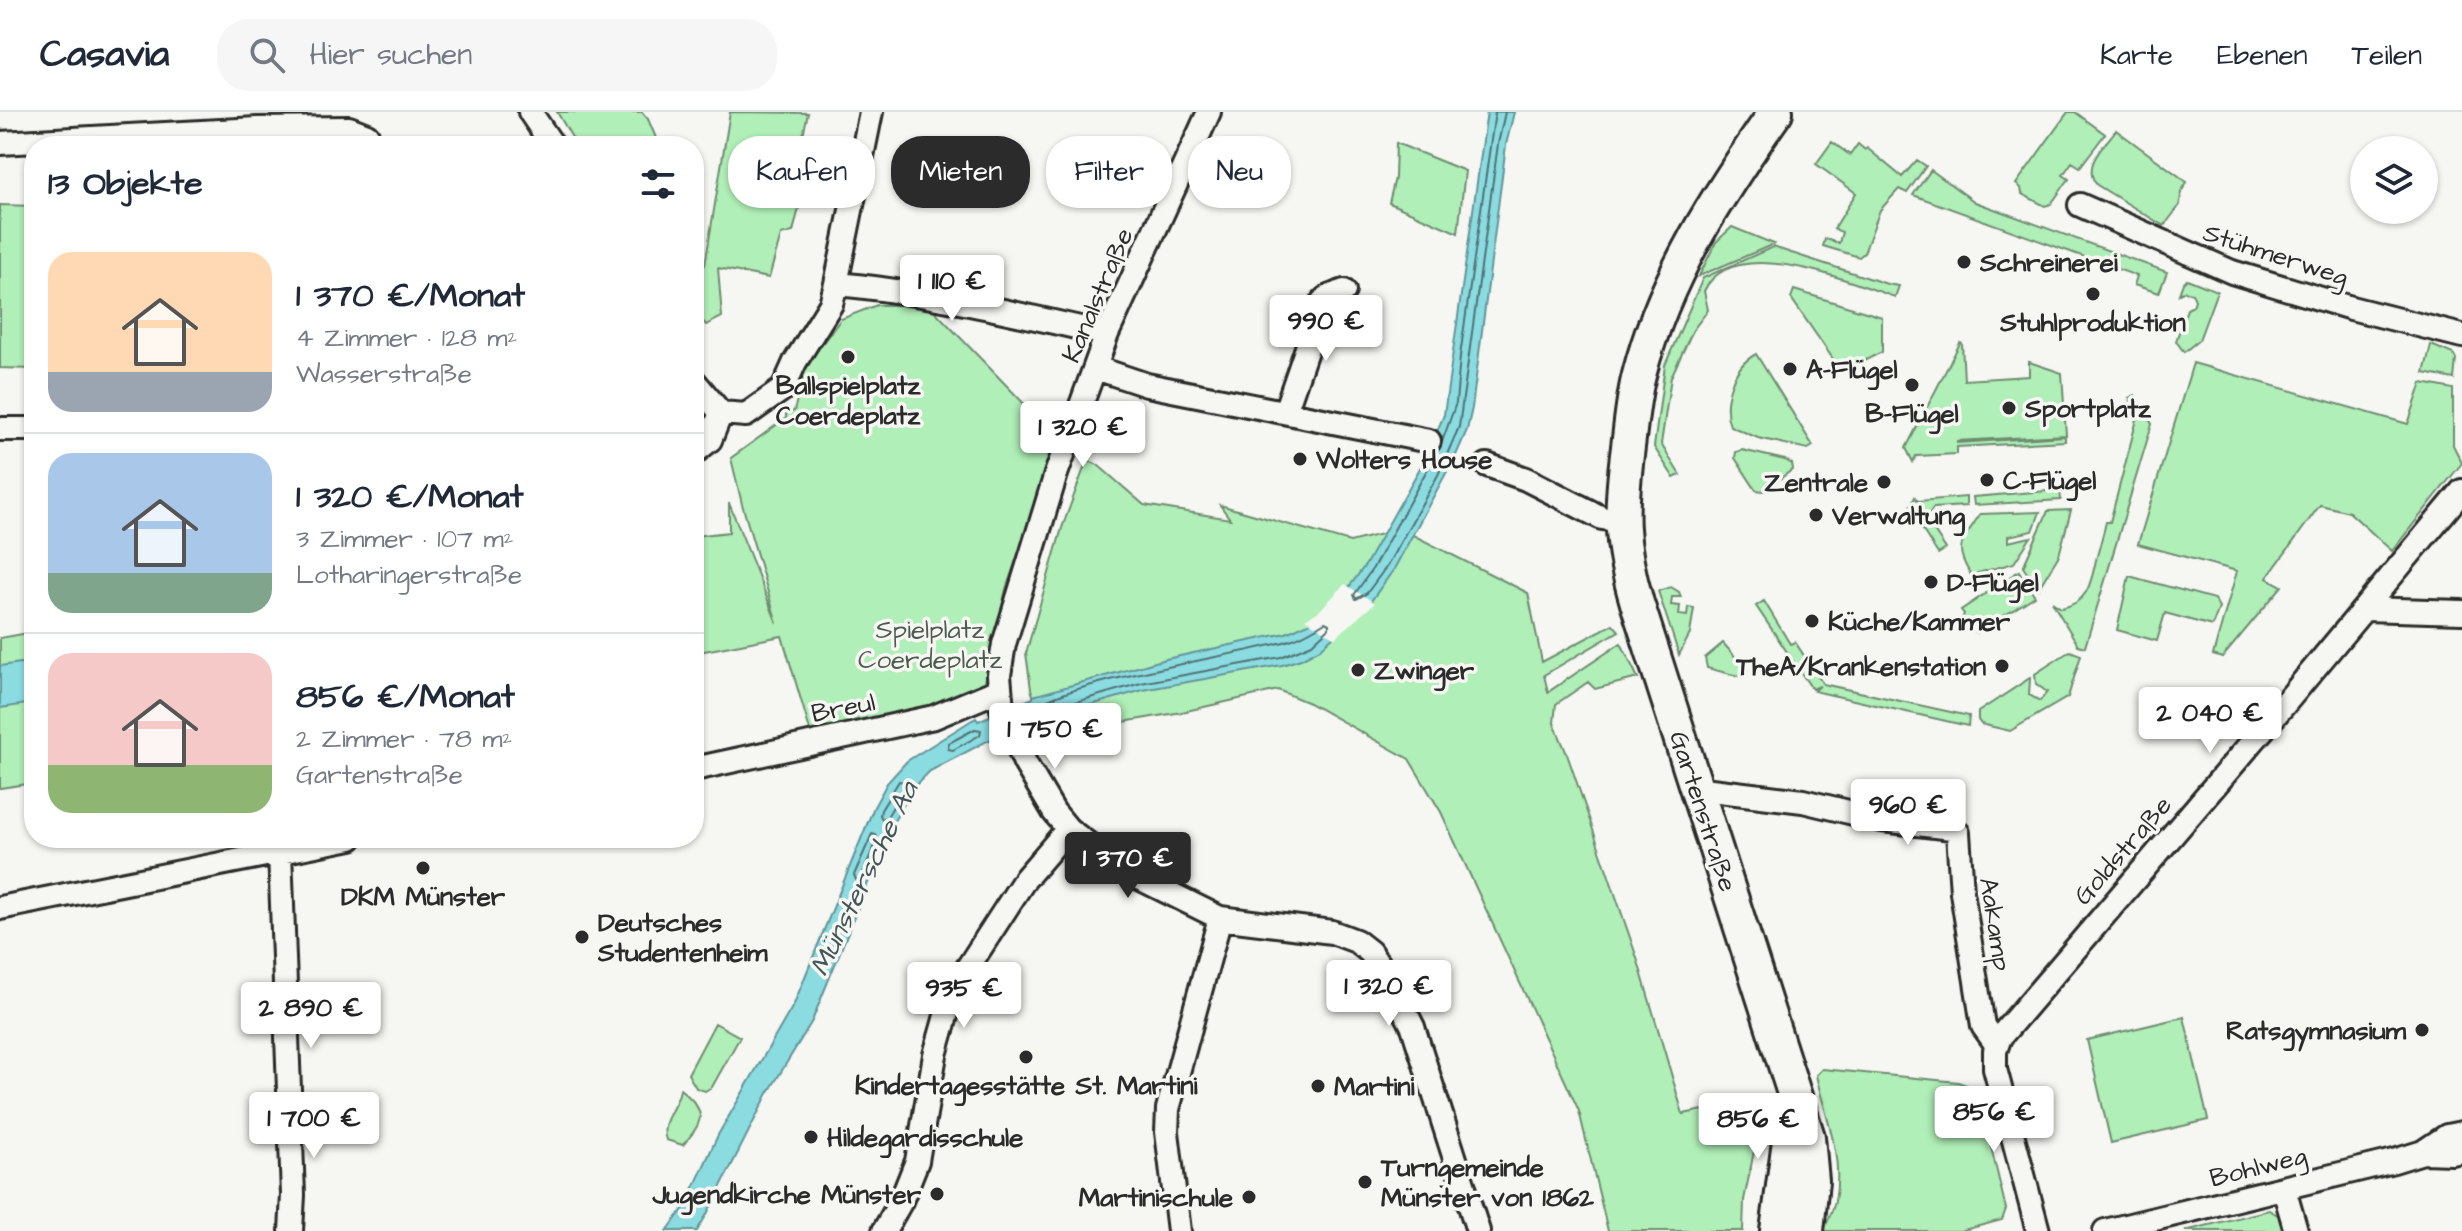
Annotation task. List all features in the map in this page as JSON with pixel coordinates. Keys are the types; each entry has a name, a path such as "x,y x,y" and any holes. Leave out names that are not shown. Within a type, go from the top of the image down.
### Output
{"street":[{"path":"530,112 546,136"},
{"path":"704,393 721,413 746,415 783,389 795,362 831,304 871,112"},
{"name":"Kanalstraße","path":"1000,700 1001,657 1056,474 1107,334 1209,112"},
{"name":"Gartenstraße","path":"1776,112 1719,193 1696,234 1650,340 1634,403 1621,521 1623,552 1637,603 1808,1137 1812,1181 1807,1231"},
{"path":"128,136 349,128 367,135"},
{"path":"0,143 24,142"},
{"name":"Stühmerweg","path":"2080,205 2232,272 2351,308 2462,336"},
{"path":"836,284 976,304 1107,334"},
{"path":"1285,412 1323,301 1344,291"},
{"path":"1096,368 1147,385 1429,441"},
{"path":"704,445 710,440 721,413"},
{"path":"0,429 24,429"},
{"path":"1487,465 1526,479 1602,518 1621,521"},
{"name":"Goldstraße","path":"1996,1044 2004,1030 2462,491"},
{"path":"2364,609 2462,612"},
{"path":"1000,700 1010,733 1037,787 1068,829 1125,871 1220,918 1332,932 1356,941 1370,952 1397,993 1413,1027 1476,1226"},
{"name":"Breul","path":"704,767 1000,700"},
{"name":"Aakamp","path":"1699,794 1711,790 1803,801 1882,820 1952,828 1958,833 1962,892 1983,1026 1996,1044"},
{"path":"884,1231 901,1201 917,1161 935,1055 951,998 1025,879 1068,829"},
{"path":"0,908 300,848"},
{"path":"280,852 293,1195 291,1231"},
{"path":"1179,1231 1167,1132 1168,1109 1220,918"},
{"path":"1996,1044 1995,1069 2038,1231"},
{"name":"Gartenstraße","path":"1777,1231 1795,1099"},
{"name":"Bohlweg","path":"2423,1152 2447,1136 2462,1133"},
{"name":"Bohlweg","path":"2105,1231 2130,1228 2423,1152 2462,1151"},
{"path":"2284,1189 2296,1231"}],"green space":[{"path":"557,112 642,112 655,136 571,136"},
{"path":"730,112 808,113 803,136 728,136 728,208 799,208 793,232 781,235 769,278 718,268 722,317 706,325 704,266"},
{"path":"2068,112 2075,112 2105,134 2080,167 2072,162 2063,175 2069,179 2051,204 2045,206 2022,194 2016,184"},
{"path":"2116,130 2187,182 2181,192 2180,205 2164,226 2097,185 2093,178 2096,156"},
{"path":"1832,142 1850,155 1858,144 1865,150 1867,148 1902,177 1917,160 1926,166 1907,193 1899,189 1880,210 1864,253 1859,257 1823,246 1825,239 1839,243 1842,232 1834,229 1856,193 1816,164"},
{"path":"1396,143 1465,171 1458,233 1389,203 1395,178"},
{"path":"1931,170 1975,202 2167,272 2159,293 2134,285 2137,276 1913,195"},
{"path":"0,205 24,206 24,369 0,368"},
{"path":"1732,227 1774,244 1699,276 1716,242"},
{"path":"1773,247 1899,286 1895,297 1823,273 1765,263 1739,265 1718,274 1704,291 1708,310 1693,330 1671,377 1661,444 1680,475 1674,478 1654,447 1665,365 1703,278"},
{"path":"2187,279 2217,291 2199,340 2184,352 2176,341 2187,309 2193,306 2195,300 2192,293 2185,291 2179,294"},
{"path":"1794,290 1882,317 1882,352 1842,372 1791,298"},
{"name":"Spielplatz Coerdeplatz","path":"877,305 929,305 1058,439 1006,589 982,695 812,737 782,636 704,651 704,535 729,532 729,503 777,623 731,458 794,411 806,365 841,319"},
{"name":"Sportplatz","path":"1960,343 1964,380 2029,376 2029,362 2062,373 2066,435 1957,443 2065,436 2065,441 1957,447 1957,454 1916,456 1913,462 1906,448"},
{"path":"2431,345 2453,354 2456,359 2454,379 2424,373"},
{"path":"1756,354 1813,446 1808,449 1758,438 1730,426 1727,406 1731,386 1741,367"},
{"path":"2193,363 2408,424 2422,383 2453,389 2453,445 2462,463 2392,551 2349,512 2320,505 2267,578 2282,586 2222,658 2213,655 2237,571 2138,544"},
{"path":"2135,395 2152,424 2085,647 2078,645 2052,602 2061,608 2077,602 2090,584 2137,419 2138,412 2129,398"},
{"path":"1742,450 1785,460 1792,464 1793,469 1764,491 1756,490 1735,458 1736,452"},
{"path":"1087,460 1098,465 1144,505 1230,519 1220,505 1350,542 1401,529 1528,593 1542,662 1613,624 1619,631 1544,675 1548,692 1621,643 1638,678 1595,689 1588,682 1556,704 1554,723 1637,958 1683,1114 1765,1098 1744,1200 1743,1231 1608,1231 1579,1111 1441,812 1409,759 1309,703 1278,690 1182,712 1046,735 1031,689 1026,653 1062,528"},
{"path":"2060,490 2061,500 1974,505 1973,497"},
{"path":"1915,497 1918,501 1966,497 1966,506 1933,508 1926,519 1946,549 1938,554 1912,514 1906,515"},
{"path":"2071,510 2059,555 2038,589 2023,567 2048,511"},
{"path":"2040,512 2033,531 2008,536 2008,542 2031,537 2014,563 1971,575 1961,550 1980,514"},
{"path":"2019,571 2035,596 1977,633 1961,621 1964,614 1961,610"},
{"path":"2129,576 2214,599 2219,608 2212,626 2165,613 2157,641 2117,630"},
{"path":"1671,587 1681,597 1672,597 1671,605 1680,606 1679,615 1687,616 1688,607 1694,608 1690,634 1679,655 1658,591"},
{"path":"1764,601 1790,644 1795,642 1823,684 1969,716 1968,726 1814,691 1820,686 1812,689 1756,606"},
{"path":"24,634 24,784 0,788 0,638"},
{"path":"1723,643 1747,670 1738,676 1707,668 1705,658"},
{"path":"2070,651 2081,655 2068,697 2010,731 1981,724 1978,712 2030,678 2029,695 2040,701 2047,692 2036,684 2035,674"},
{"path":"2184,1017 2208,1120 2111,1143 2087,1040"},
{"path":"715,1023 740,1037 712,1087 705,1091 696,1088 688,1074"},
{"path":"1822,1069 1958,1082 1986,1092 2000,1124 1990,1143 2006,1209 2002,1220 1960,1231 1824,1231 1835,1201 1837,1168 1816,1075"},
{"path":"680,1089 695,1104 700,1116 696,1129 683,1145 666,1140 665,1133"},
{"path":"2269,1210 2283,1218 2290,1231 2185,1231"}],"water":[{"name":"Münstersche Aa","path":"1487,112 1514,112 1506,145 1467,430 1394,569 1371,601 1320,649 1301,659 1143,690 1039,720 987,741 930,771 914,787 891,826 812,1021 767,1095 707,1214 697,1231 667,1231 686,1205 718,1135 794,1004 874,807 887,783 907,761 972,720 976,718 978,721 1033,696 1166,659 1286,633 1311,622 1349,587 1366,564 1425,459 1444,415"},
{"path":"24,662 24,704 0,708 0,666"}],"pier":[{"path":"1345,584 1375,603 1335,638 1305,619 1319,611"}],"place":[{"name":"Schreinerei","path":"1964,262"},
{"name":"Stuhlproduktion","path":"2093,294"},
{"name":"Ballspielplatz Coerdeplatz","path":"848,357"},
{"name":"A-Flügel","path":"1790,369"},
{"name":"B-Flügel","path":"1912,385"},
{"name":"Sportplatz","path":"2009,408"},
{"name":"Wolters House","path":"1300,459"},
{"name":"C-Flügel","path":"1987,480"},
{"name":"Zentrale","path":"1884,482"},
{"name":"Verwaltung","path":"1816,515"},
{"name":"D-Flügel","path":"1931,582"},
{"name":"Küche/Kammer","path":"1812,621"},
{"name":"TheA/Krankenstation","path":"2002,666"},
{"name":"Zwinger","path":"1358,670"},
{"name":"DKM Münster","path":"423,868"},
{"name":"Deutsches Studentenheim","path":"582,937"},
{"name":"Ratsgymnasium","path":"2422,1030"},
{"name":"Kindertagesstätte St. Martini","path":"1026,1057"},
{"name":"Martini","path":"1318,1086"},
{"name":"Hildegardisschule","path":"811,1137"},
{"name":"Turngemeinde Münster von 1862","path":"1365,1182"},
{"name":"Jugendkirche Münster","path":"937,1194"},
{"name":"Martinischule","path":"1249,1197"}]}
